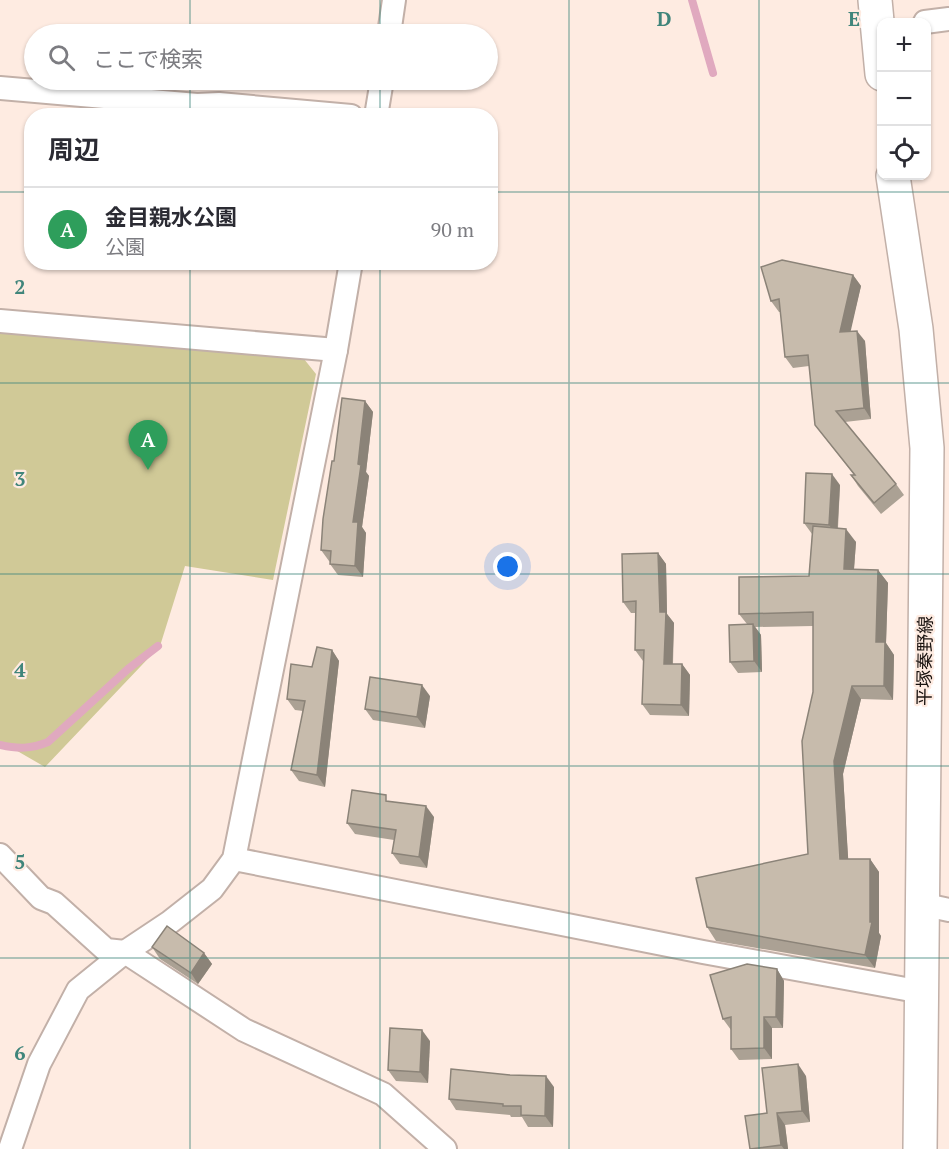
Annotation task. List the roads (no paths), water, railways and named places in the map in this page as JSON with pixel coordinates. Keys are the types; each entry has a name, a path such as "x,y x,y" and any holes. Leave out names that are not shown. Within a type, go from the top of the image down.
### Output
{"main road":[{"name":"平塚秦野線","path":"894,180 916,329 927,448 935,907 922,992 920,1149"}],"street":[{"path":"390,24 394,0"},
{"path":"931,21 949,19"},
{"path":"0,87 24,89"},
{"path":"33,90 197,105 219,104 263,108"},
{"path":"377,108 380,90"},
{"path":"10,1149 39,1064 78,990 125,952 170,922 212,889 234,859 336,350 350,270"},
{"path":"0,321 336,350"},
{"path":"0,855 41,898 54,903 106,950 125,952 244,1030 383,1094 445,1149"},
{"path":"234,859 703,952 922,992"}],"waterway":[{"path":"692,0 713,73"},
{"path":"0,745 24,748 48,742 128,669 158,646"}],"place":[{"name":"金目親水公園","path":"148,470"}]}
